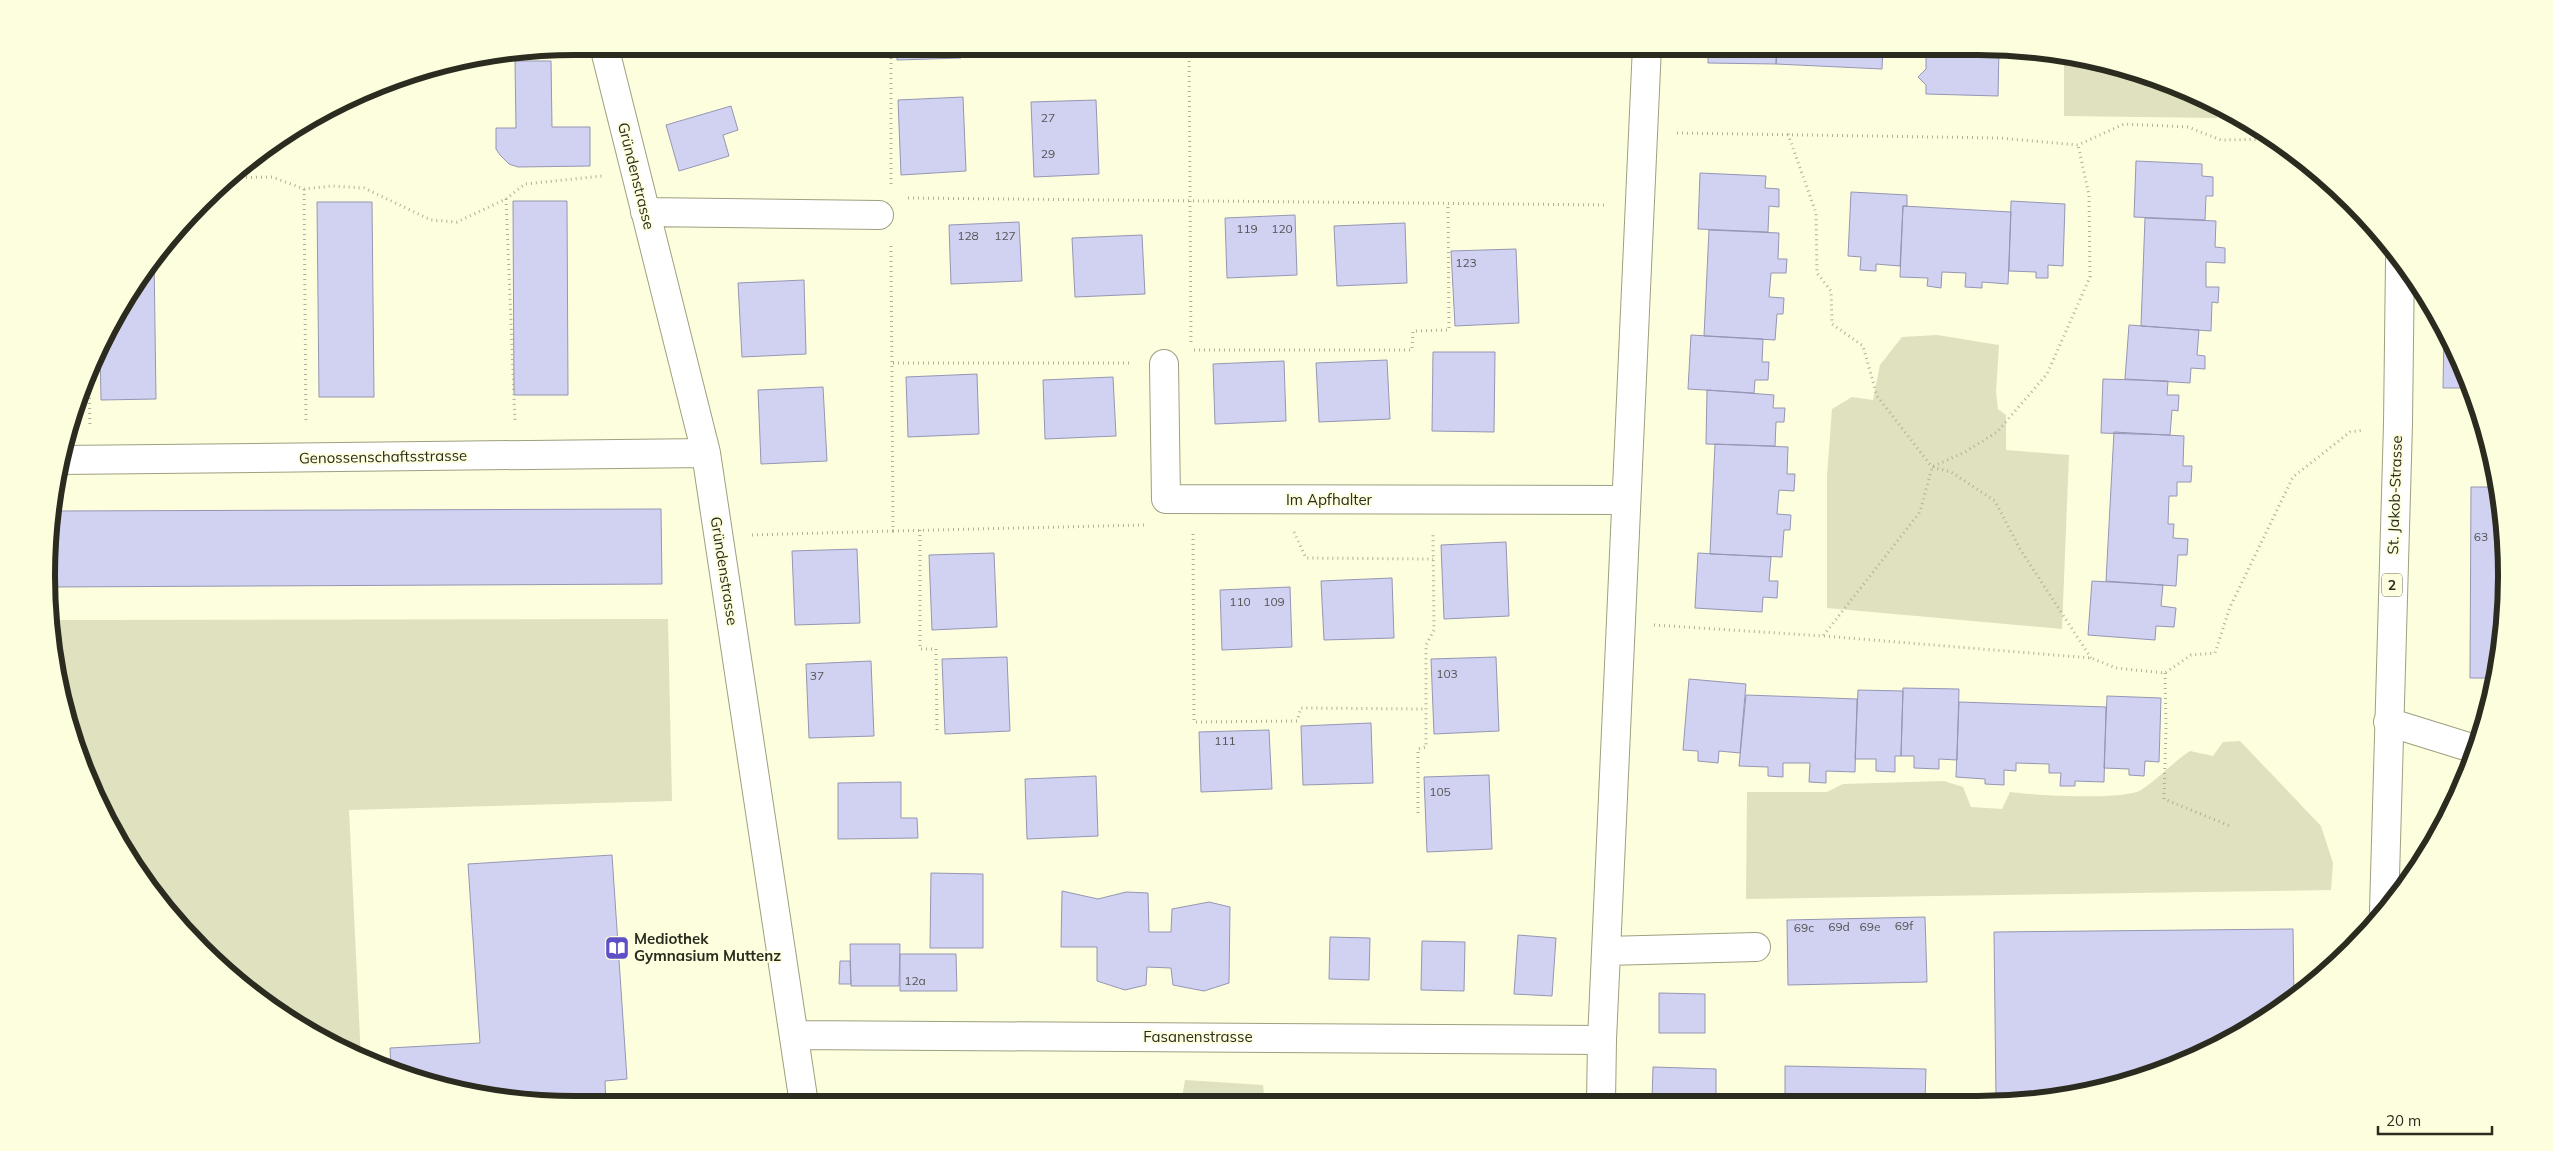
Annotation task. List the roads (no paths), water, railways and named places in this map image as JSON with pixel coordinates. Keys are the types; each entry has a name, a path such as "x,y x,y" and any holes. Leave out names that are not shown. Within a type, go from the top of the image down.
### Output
{"street":[{"name":"Gründenstrasse","path":"606,55 706,453 803,1096"},
{"path":"1601,1096 1602,1040 1647,55"},
{"path":"645,212 885,226"},
{"name":"St. Jakob-Strasse","path":"2384,899 2398,424 2400,272"},
{"name":"Im Apfhalter","path":"1164,364 1179,499 1626,500"},
{"name":"Genossenschaftsstrasse","path":"68,460 706,453"},
{"path":"2388,722 2469,747"},
{"path":"1606,951 1756,947"},
{"name":"Fasanenstrasse","path":"794,1035 1602,1040"}],"place":[{"name":"Mediothek Gymnasium Muttenz","path":"617,948"}]}
